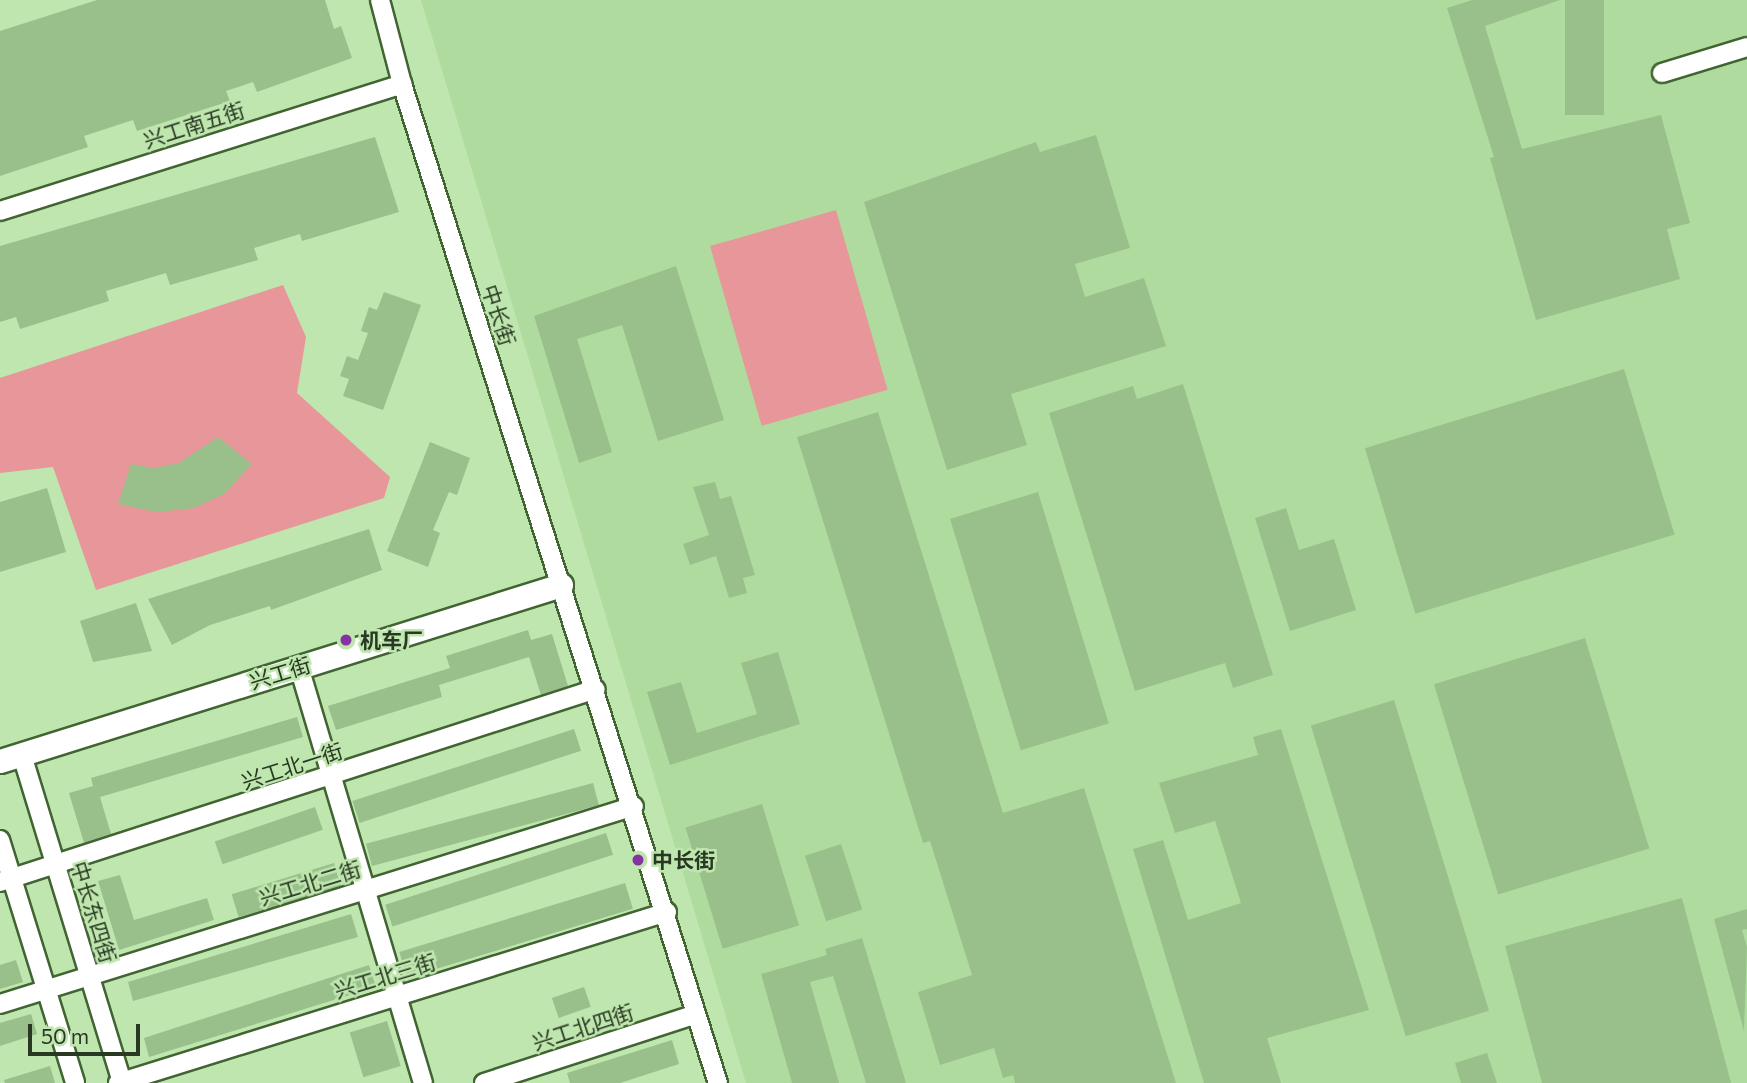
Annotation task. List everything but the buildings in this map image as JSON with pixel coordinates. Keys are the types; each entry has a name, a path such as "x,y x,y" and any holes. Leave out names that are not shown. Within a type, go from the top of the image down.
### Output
{"main road":[{"name":"兴工街","path":"11,758 561,585"}],"street":[{"name":"中长街","path":"380,0 402,84 634,806 718,1083"},
{"path":"1662,73 1747,47"},
{"name":"兴工南五街","path":"0,211 402,84"},
{"path":"299,667 423,1083"},
{"name":"兴工北一街","path":"6,881 332,778 596,689"},
{"name":"中长东四街","path":"11,758 55,865 120,1083"},
{"name":"兴工北二街","path":"0,1004 634,806"},
{"path":"0,840 6,881 47,990 75,1083"},
{"name":"兴工北三街","path":"120,1083 667,912"},
{"name":"兴工北四街","path":"484,1083 696,1014"}],"shaded area":[{"path":"421,0 1747,0 1747,1083 746,1083"},
{"path":"836,210 888,390 762,426 710,246"},
{"path":"283,285 306,337 297,393 390,477 384,498 96,590 53,467 0,473 0,378"}],"place":[{"name":"机车厂","path":"346,640"},
{"name":"中长街","path":"638,860"}]}
